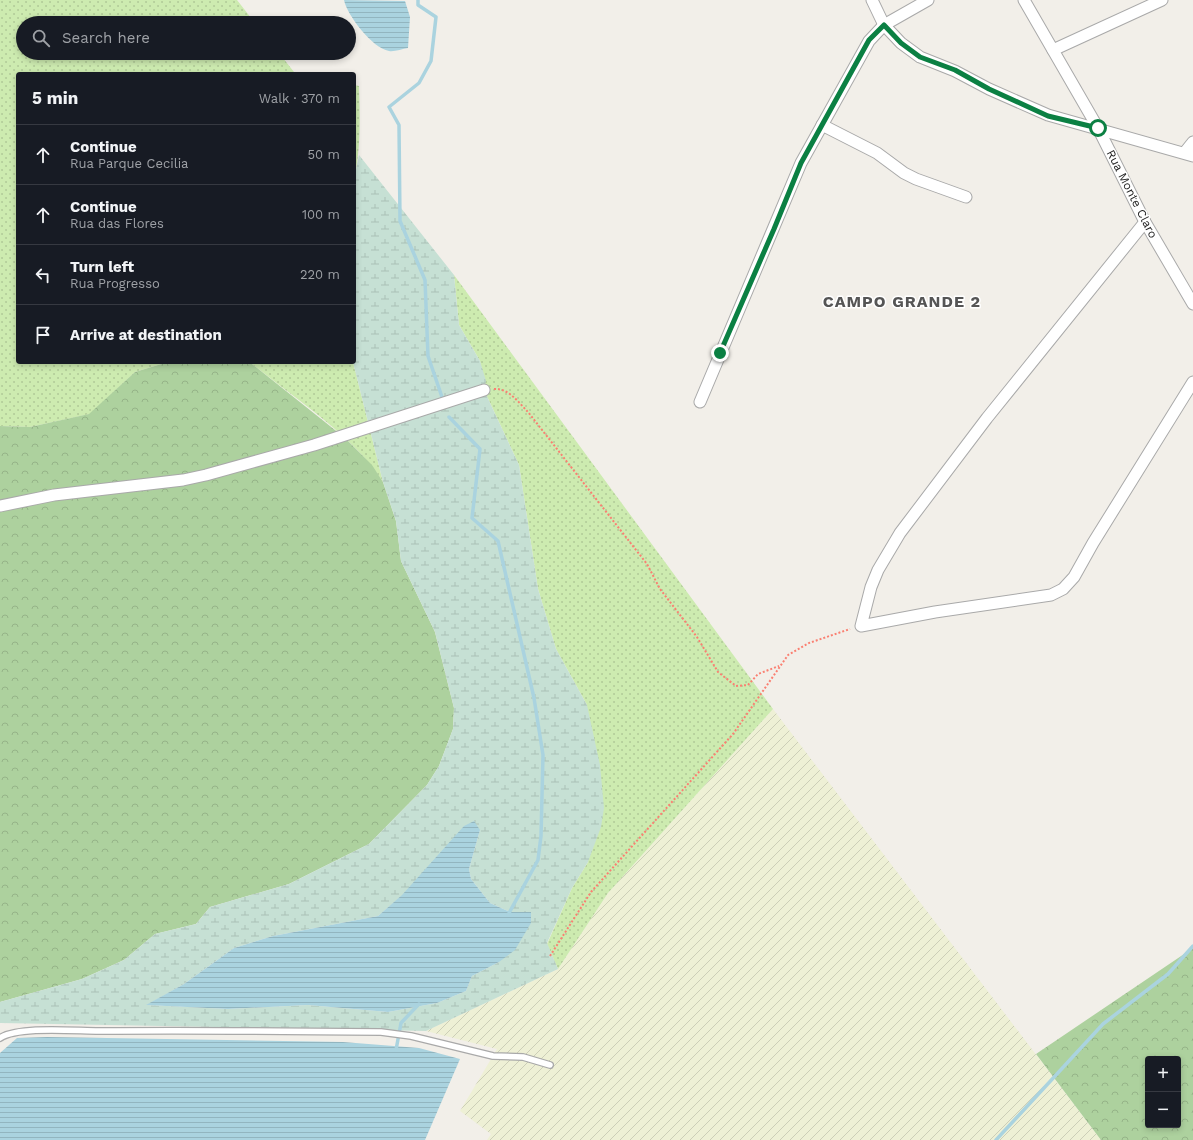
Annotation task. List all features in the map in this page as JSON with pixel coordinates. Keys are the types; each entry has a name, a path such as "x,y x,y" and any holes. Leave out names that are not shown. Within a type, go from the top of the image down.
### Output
{"street":[{"path":"872,0 884,25 911,52 955,70 989,89 1048,116 1098,128 1189,154 1193,142"},
{"path":"700,402 801,163 869,40 884,25 928,0"},
{"name":"Rua Monte Claro","path":"1024,0 1098,128 1145,222 1193,304"},
{"path":"1052,50 1162,0"},
{"path":"822,125 877,153 904,173 916,179 966,197"},
{"path":"1145,222 997,406 900,533 878,570 871,587 861,626 935,612 1052,595 1064,589 1074,577 1093,543 1193,382"},
{"path":"0,506 54,495 183,480 206,475 314,445 484,390"}],"lane":[{"path":"0,1038 13,1032 39,1031 174,1030 381,1032 411,1036 493,1056 523,1057 550,1066"}],"path":[{"path":"484,390 499,388 510,393 528,412 647,564 660,589 697,637 718,672 736,686 748,685 758,674 780,665"},
{"path":"550,956 591,892 733,734 788,655 809,643 861,626"}],"green space":[{"path":"0,0 237,0 250,16 16,16 16,60 285,60 294,72 16,72 16,364 161,364 135,372 90,414 30,427 0,426"},
{"path":"356,85 359,86 360,121 356,167"},
{"path":"359,155 454,275 459,325 480,361 486,381 484,390 519,465 538,589 556,649 587,705 600,765 604,808 601,827 588,862 572,888 547,943 558,969 426,1031 0,1023 0,1002 82,979 124,960 155,934 196,924 210,907 289,884 369,844 427,785 439,766 453,729 454,708 435,632 401,561 396,521 383,482 354,364 356,364 356,169","holes":["480,830 469,869 471,879 490,903 510,912 530,912 499,962 472,976 466,991 437,1003 388,1012 308,1005 228,1009 147,1005 184,984 234,948 273,936 378,916"]},
{"path":"454,275 773,709 608,893 558,969 547,944 572,888 588,862 587,705 556,649 538,589 519,465 484,390 480,361 459,325"},
{"path":"161,364 252,364 345,438 372,465 383,482 396,521 401,561 435,632 454,708 453,729 439,766 427,785 369,844 289,884 210,907 196,924 155,934 124,960 82,979 0,1002 0,426 30,427 89,414 135,372"},
{"path":"252,364 354,364 383,482 357,449 305,404"},
{"path":"773,709 1101,1140 487,1140 491,1134 460,1111 497,1049 426,1031 558,969 608,893"},
{"path":"1193,948 1193,1140 1101,1140 1036,1054"}],"water":[{"path":"344,0 405,1 410,17 408,48 396,51 382,49 368,38 361,30 356,23 356,16 351,16"},
{"path":"474,821 480,830 469,869 471,879 490,903 510,912 531,912 531,923 515,950 499,962 472,976 466,991 437,1003 388,1012 308,1005 228,1009 146,1005 184,984 234,948 273,936 378,916 402,895 464,826"},
{"path":"47,1037 343,1042 419,1048 460,1059 425,1140 0,1140 0,1053 17,1038"}],"waterway":[{"path":"418,0 418,5 436,17 431,61 419,83 389,107 399,125 400,221 425,280 428,356 443,400"},
{"path":"449,417 480,449 472,518 498,541 534,698 543,755 541,836 538,860 508,915"},
{"path":"996,1140 1103,1024 1168,974 1193,946"},
{"path":"396,1050 401,1023 419,1004"}],"district":[{"name":"CAMPO GRANDE 2","path":"902,301"}],"route":[{"path":"720,353 801,163 849,79 869,40 884,25 911,52 920,57 955,70 989,89 1048,116 1098,128"}]}
